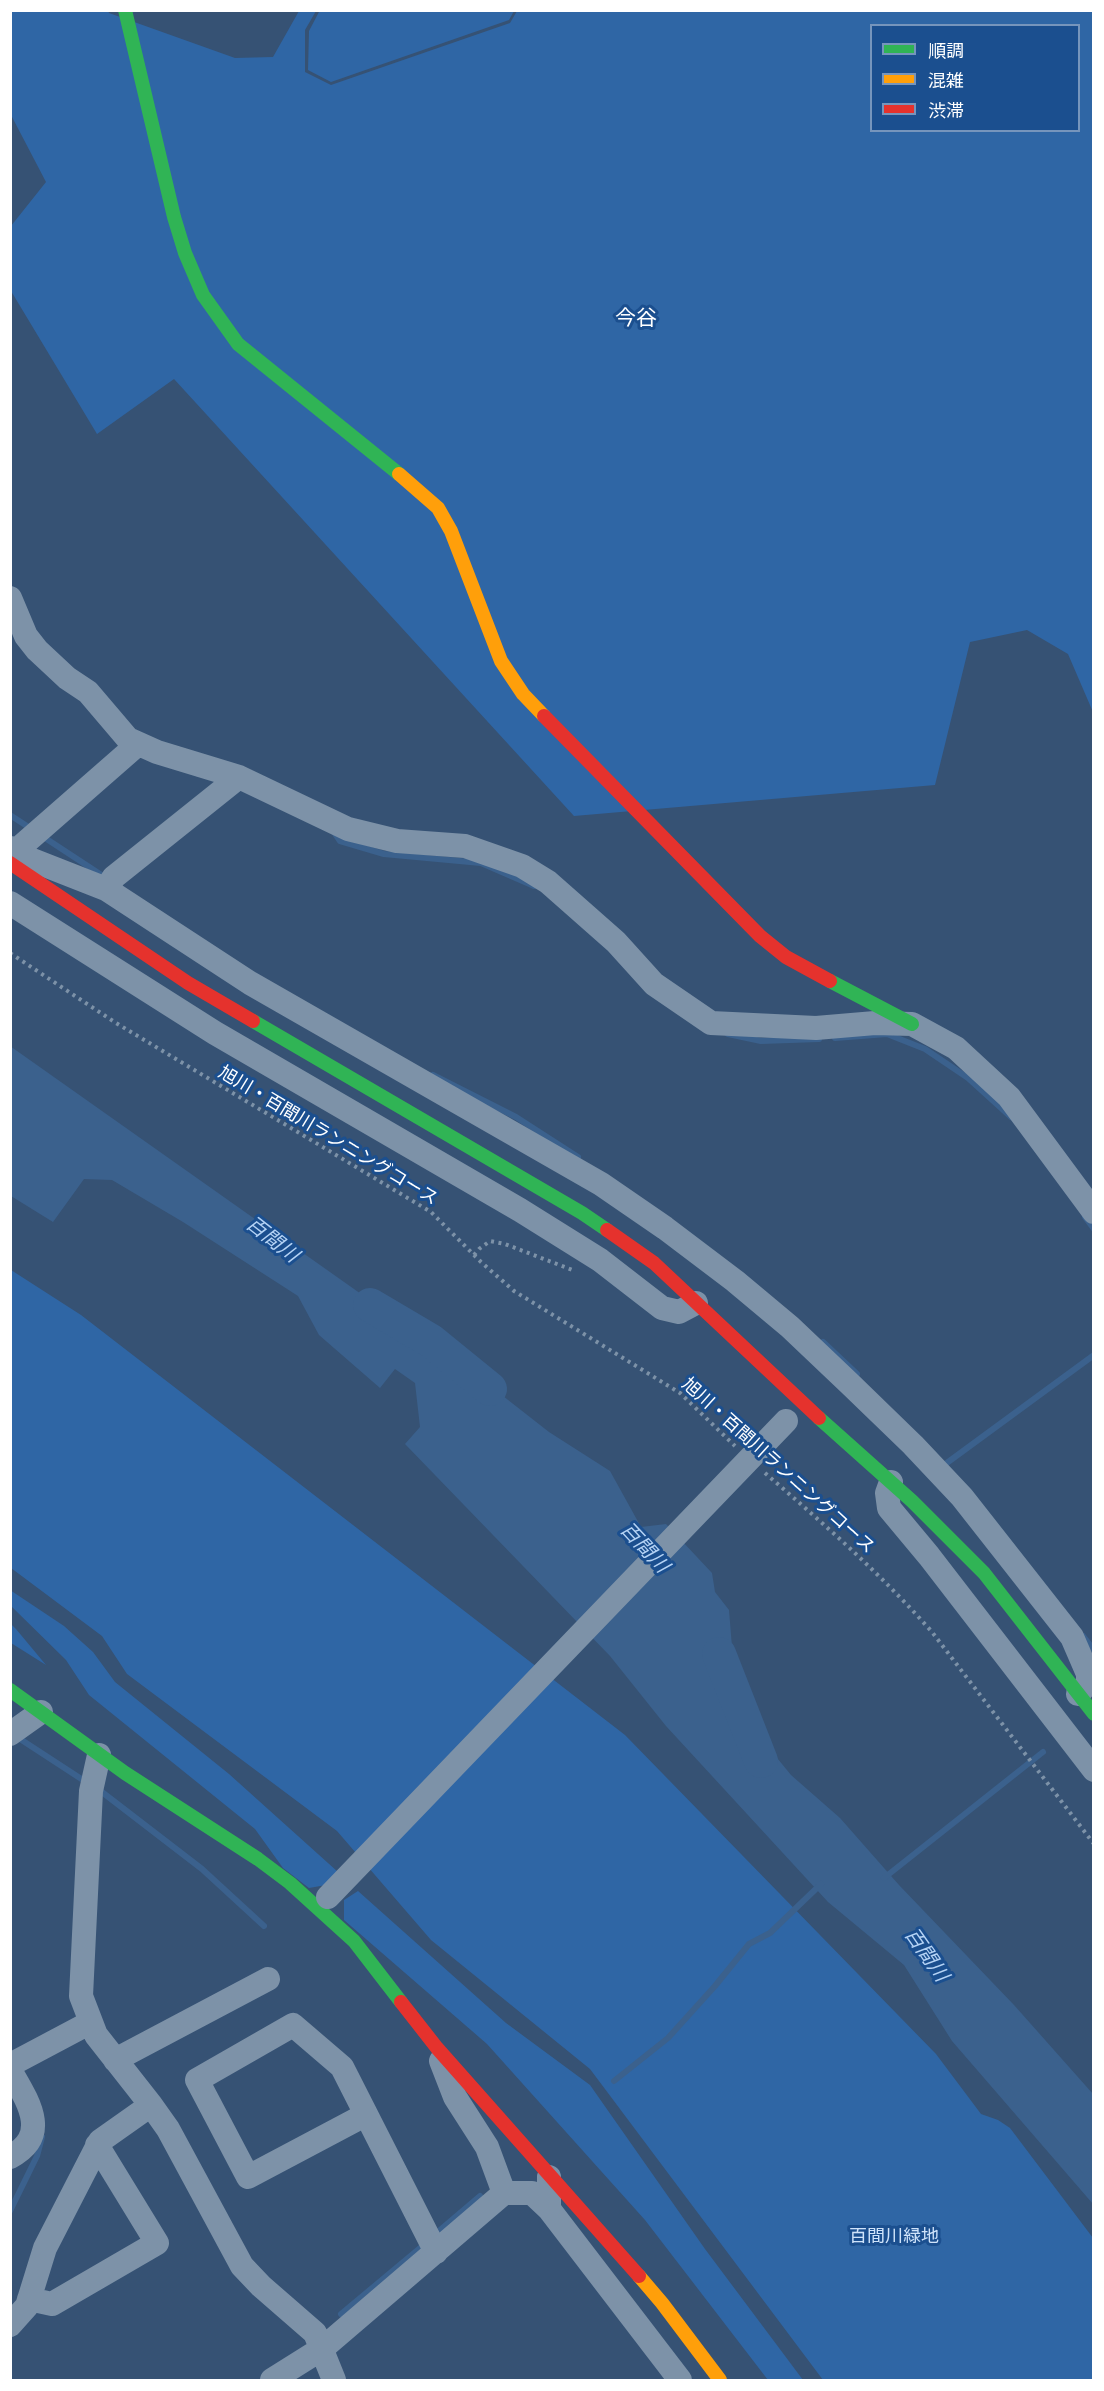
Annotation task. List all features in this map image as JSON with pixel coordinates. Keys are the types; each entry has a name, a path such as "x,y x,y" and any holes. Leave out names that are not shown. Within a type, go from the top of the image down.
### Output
{"street":[{"path":"125,10 174,218 186,258 201,290 218,318 238,344 421,491 438,508 451,531 501,661 523,694 635,812 760,936 786,957 956,1048 1009,1097 1094,1212"},
{"path":"10,598 26,636 37,650 67,678 88,692 128,739 239,777 348,829 397,841 465,846 522,866 548,882 616,942 654,984 711,1023 816,1028 875,1023 912,1024"},
{"path":"20,847 138,744"},
{"path":"110,884 239,777"},
{"path":"20,847 27,858 110,884 250,983 601,1184 665,1228 735,1281 790,1327 842,1376 913,1445 962,1497 1072,1637 1088,1674 1088,1683 1078,1694"},
{"path":"20,847 188,983 582,1213 654,1263 696,1303 794,1412 891,1482 984,1573 1094,1714"},
{"path":"10,903 215,1033 530,1216 600,1260 662,1308 680,1312 696,1303"},
{"path":"322,1902 794,1412"},
{"path":"891,1482 887,1492 889,1508 929,1556 1094,1770"},
{"path":"12,1733 22,1701 99,1755 322,1902 437,2048 662,2303 720,2380"},
{"path":"99,1755 92,1786 81,1996 96,2035 168,2129 242,2266 261,2286 315,2333 334,2380"},
{"path":"115,2061 268,1980"},
{"path":"10,2157 24,2149 30,2142 34,2124 13,2064 91,2022"},
{"path":"366,2115 248,2177 197,2079 293,2025 342,2067 431,2243"},
{"path":"437,2048 455,2097 487,2147 504,2193"},
{"path":"10,2325 27,2306 45,2248 100,2141 151,2104"},
{"path":"29,2299 52,2304 157,2243 98,2145"},
{"path":"549,2177 549,2209"},
{"path":"272,2380 323,2348 431,2243 504,2193 532,2193 549,2209 680,2380"}],"path":[{"name":"旭川・百間川ランニングコース","path":"10,953 116,1023 431,1212 514,1291 680,1393 738,1450"},
{"path":"474,1255 490,1242 505,1244 585,1275"},
{"name":"旭川・百間川ランニングコース","path":"765,1473 854,1550 904,1599 932,1632 1094,1844"}],"green space":[{"path":"320,10 514,11 509,20 331,82 308,70 309,31"},
{"path":"11,11 108,11 235,58 273,57 299,11 316,11 305,30 305,72 331,85 510,23 517,11 1093,11 1093,712 1068,654 1027,630 970,642 935,785 574,816 174,379 97,434 11,291 11,226 46,182 11,115"},
{"name":"百間川緑地","path":"11,1270 81,1315 625,1735 936,2054 981,2114 998,2120 1010,2128 1093,2238 1093,2380 823,2380 590,2069 431,1940 337,1831 127,1674 102,1636 11,1568"},
{"path":"10,1590 64,1626 93,1652 115,1682 229,1774 338,1872 326,1885 309,1888 283,1868 255,1829 89,1695 66,1660 11,1606"},
{"path":"11,1624 16,1629 46,1665 11,1643"},
{"path":"358,1891 506,2023 590,2085 705,2249 803,2380 768,2380 645,2220 487,2044 344,1920 344,1900"}],"water":[{"path":"10,1046 480,1378 549,1432 610,1471 641,1527 666,1524 712,1573 715,1592 729,1610 737,1709 791,1775 840,1818 899,1885 1014,2005 1093,2094 1093,2204 952,2041 904,1965 828,1902 666,1726 610,1656 405,1444 420,1427 415,1383 395,1369 380,1388 319,1335 298,1296 183,1222 112,1180 84,1179 53,1222 11,1196"}],"waterway":[{"path":"10,815 33,830"},
{"path":"334,832 340,841 384,854 481,863 534,886"},
{"path":"42,836 103,876"},
{"path":"728,1034 761,1041 819,1039"},
{"path":"835,1038 887,1034 925,1049 968,1078 1011,1117"},
{"path":"433,1075 516,1117 578,1157"},
{"path":"1085,1217 1094,1229"},
{"name":"百間川","path":"370,1305 431,1341 490,1389"},
{"path":"823,1342 857,1374"},
{"path":"944,1465 1094,1355"},
{"path":"1083,1636 1094,1650"},
{"name":"百間川","path":"719,1654 761,1761"},
{"path":"17,1737 86,1782"},
{"path":"884,1878 1043,1752"},
{"path":"98,1789 202,1869 264,1926"},
{"path":"614,2081 668,2038 749,1944 770,1933 821,1884"},
{"path":"10,2211 37,2156 42,2137"},
{"path":"433,2236 480,2196"},
{"path":"341,2314 426,2243"}],"traffic: fast":[{"path":"125,10 174,217 185,253 203,295 238,344 399,474"},
{"path":"830,981 912,1024"},
{"path":"253,1021 582,1213 607,1230"},
{"path":"819,1418 912,1501 984,1573 1094,1714"},
{"path":"10,1690 125,1773 258,1859 290,1883 354,1941 401,2002"}],"traffic: slow":[{"path":"399,474 438,508 451,531 501,661 523,694 544,716"},
{"path":"639,2276 720,2380"}],"traffic: jam":[{"path":"544,716 760,936 786,957 830,981"},
{"path":"10,863 188,983 253,1021"},
{"path":"607,1230 654,1263 819,1418"},
{"path":"401,2002 437,2048 639,2276"}],"district":[{"name":"今谷","path":"636,319"}]}
